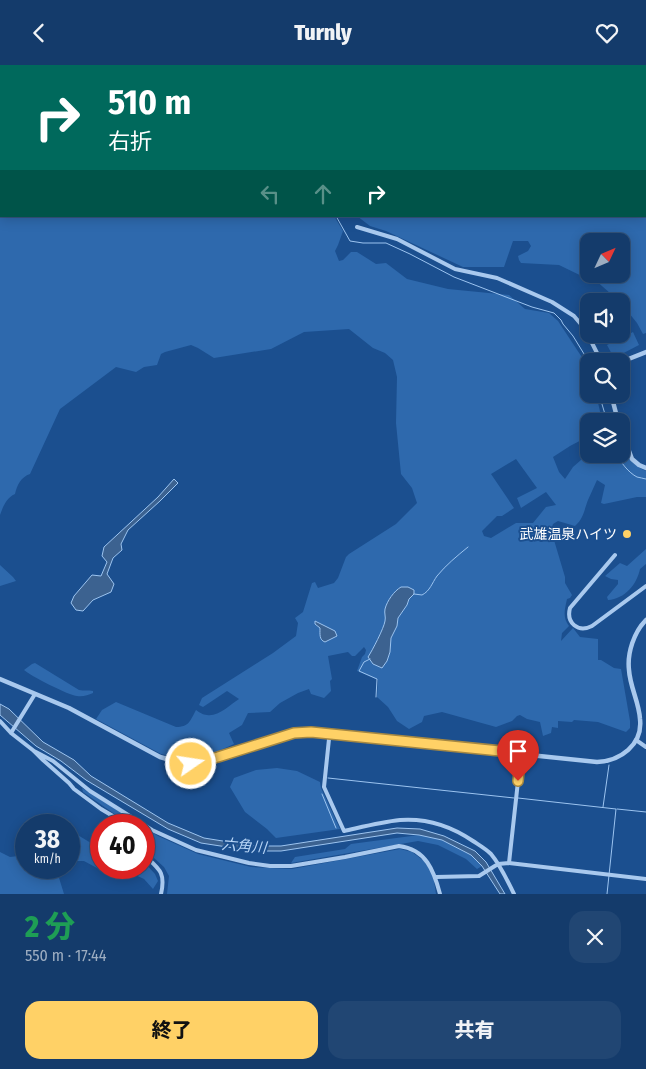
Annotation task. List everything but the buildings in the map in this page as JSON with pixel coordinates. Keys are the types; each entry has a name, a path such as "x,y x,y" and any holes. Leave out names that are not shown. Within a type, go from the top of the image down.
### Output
{"street":[{"path":"357,227 397,239 455,269 497,278 552,302 574,316 585,329 596,353"},
{"path":"630,358 646,351"},
{"path":"630,454 632,459 646,468"},
{"path":"615,555 570,608 569,619 572,623 582,629 592,626 646,586"},
{"path":"0,679 69,708 160,757 175,762 191,764 294,733 311,732 521,753 597,763 614,760 623,755 636,740 640,729 640,718 628,668 636,634 643,627 646,620"},
{"path":"12,731 35,694"},
{"path":"0,721 74,789 109,814"},
{"path":"330,733 324,787 344,831 401,820 431,822 454,830 485,849 498,863 514,894"},
{"path":"636,740 646,747"},
{"path":"34,751 53,761 90,791 152,830 196,850 249,863 291,866 399,846 406,847 419,854 429,864 436,877 440,894"},
{"path":"508,863 521,753"},
{"path":"436,877 479,877 498,863 508,863 646,879"},
{"path":"155,865 163,877 161,894"}],"shaded area":[{"path":"0,217 335,217 343,231 335,251 339,261 343,260 351,252 357,252 376,264 386,263 407,279 448,289 509,295 525,309 549,313 558,321 580,354 580,403 598,403 600,413 580,413 580,441 553,457 559,472 565,479 580,461 580,463 630,463 630,459 646,471 646,497 601,503 605,485 597,480 582,517 575,526 558,521 553,524 551,530 565,577 565,583 572,595 567,599 565,610 565,619 569,626 562,633 561,641 573,628 580,637 598,639 598,660 614,668 621,669 630,728 626,732 598,722 558,721 558,728 552,727 551,733 543,736 540,722 520,715 512,721 496,727 442,712 424,716 422,722 409,729 397,721 388,707 377,697 378,680 357,671 365,654 366,650 364,647 355,656 348,652 328,656 332,679 330,681 331,691 324,698 311,694 309,689 280,703 270,712 248,713 242,725 229,733 234,744 205,757 187,760 161,754 96,719 102,710 116,702 176,727 186,725 196,710 204,715 211,715 224,710 239,699 227,691 203,707 199,705 202,698 273,653 296,636 298,623 295,618 303,612 312,583 315,582 318,588 334,583 349,554 396,524 417,503 412,488 401,474 396,423 397,377 393,360 385,353 373,348 349,329 304,332 271,349 214,358 191,345 165,352 161,354 157,365 144,367 136,372 116,367 60,409 30,474 24,477 17,487 15,494 7,500 0,515","holes":["516,459 537,488 517,498 521,508 546,492 556,505 546,507 533,523 516,523 491,538 484,536 482,531 497,516 502,516 514,508 491,474","414,594 409,599 398,618 397,626 391,638 387,661 368,657 385,623 385,609"]},
{"path":"358,217 646,217 646,333 643,334 630,314 630,293 610,293 599,283 630,283 630,233 580,233 580,275 559,265 521,263 518,256 528,251 531,246 528,241 513,241 504,267 463,267 386,231 370,226"},
{"path":"633,332 639,345 624,353 611,353 607,345 611,343 630,343 630,334"},
{"path":"646,549 646,564 640,569 633,585 620,597 608,600 607,597 618,584 618,580 605,576 620,563 627,566"},
{"path":"0,565 13,577 16,581 0,586"},
{"path":"35,663 79,690 93,691 93,693 81,696 73,695 50,685 24,670"},
{"path":"277,768 297,771 320,782 340,829 276,838 245,812 230,787 234,778 256,770"},
{"path":"82,788 123,814 115,814 83,792"},
{"path":"155,834 198,854 251,867 292,869 400,849 412,852 424,861 433,874 436,894 167,894 169,876 164,867 155,859"},
{"path":"419,835 442,840 471,855 482,866 477,869 466,859 438,845 418,841 291,863 295,857 345,849 351,844"},
{"path":"80,836 90,842 90,864 80,861"},
{"path":"0,852 10,857 15,856 15,879 59,879 64,894 0,894"},
{"path":"155,874 158,881 153,889 144,879 155,879"}],"water":[{"path":"174,479 178,483 128,530 121,544 122,550 113,558 107,574 114,584 111,592 93,600 83,611 76,610 71,603 74,596 92,575 101,576 107,562 102,556 104,547 158,497"},
{"path":"401,587 408,587 414,590 414,594 398,618 397,626 391,638 390,652 382,668 373,664 368,657 384,624 387,603"},
{"path":"315,621 335,631 337,636 325,642 323,641 320,637 320,628 315,624"},
{"path":"0,704 9,709 43,742 74,760 91,776 153,814 143,814 86,780 61,761 36,746 0,715"},
{"name":"六角川","path":"155,815 168,823 204,838 254,846 281,846 397,828 420,829 444,836 475,851 486,862 505,894 500,894 482,866 471,855 442,840 419,835 397,833 281,851 253,851 201,843 155,821"}],"waterway":[{"path":"337,217 350,241 386,243 454,277 532,307 554,313 573,336 583,353"},
{"path":"602,403 605,413"},
{"path":"622,463 631,473 646,479"},
{"path":"414,594 422,595 425,593 440,572 468,547"},
{"path":"370,659 364,662 359,671 377,679 376,697"},
{"path":"603,807 609,765"},
{"path":"328,778 514,798"},
{"path":"322,794 336,828"},
{"path":"518,798 616,809 607,894"},
{"path":"617,809 646,812"}],"place":[{"name":"武雄温泉ハイツ","path":"627,534"}],"route":[{"path":"191,764 294,733 311,732 521,753 518,781"}]}
